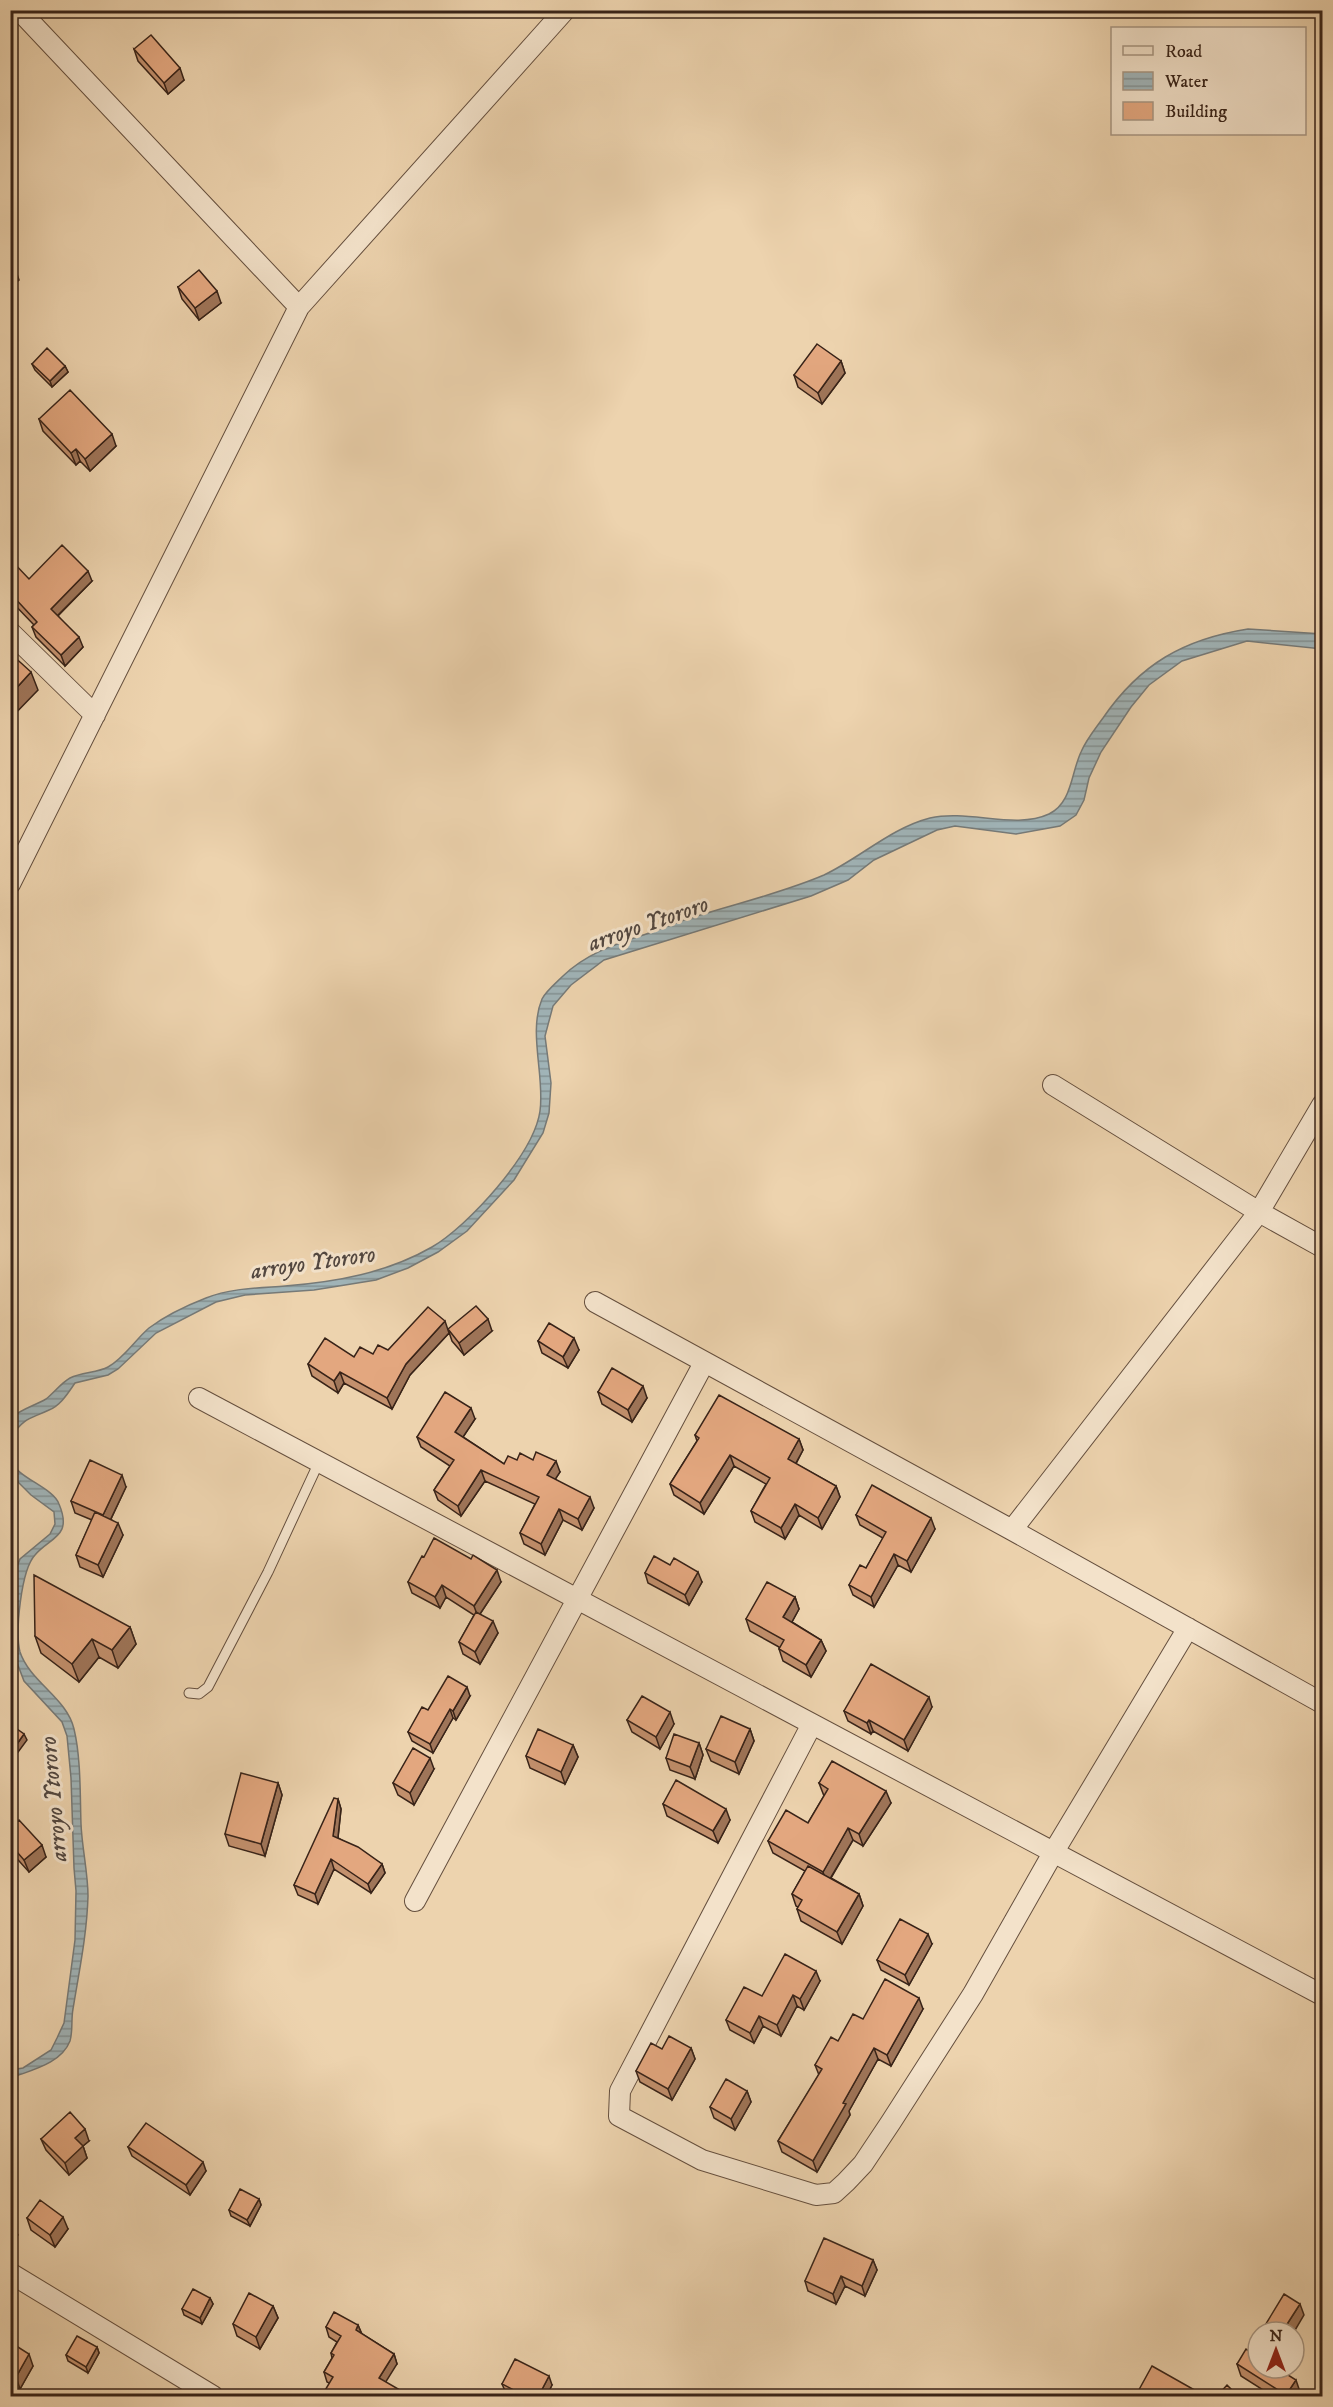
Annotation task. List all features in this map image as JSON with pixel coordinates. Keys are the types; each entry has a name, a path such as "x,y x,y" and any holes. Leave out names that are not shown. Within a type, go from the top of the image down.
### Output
{"street":[{"path":"19,10 299,307"},
{"path":"10,884 299,307 565,10"},
{"path":"10,632 95,716"},
{"path":"1053,1085 1259,1212 1323,1247"},
{"path":"1012,1530 1259,1212 1323,1105"},
{"path":"595,1302 1323,1703"},
{"path":"415,1900 704,1363"},
{"path":"199,1398 1323,1995"},
{"path":"812,1724 620,2091 619,2116 702,2160 816,2195 834,2193 863,2164 891,2122 973,1994 1053,1853 1188,1628"},
{"path":"10,2273 213,2397"}],"lane":[{"path":"189,1693 199,1694 208,1687 268,1572 320,1462"}],"water":[{"path":"1248,629 1322,634 1322,649 1247,641 1182,661 1149,685 1131,707 1101,752 1089,778 1084,800 1076,815 1060,826 1016,834 955,826 937,830 874,860 848,880 811,896 604,960 571,985 553,1006 545,1036 551,1083 549,1113 543,1133 514,1180 467,1231 438,1252 408,1268 376,1280 314,1290 245,1295 216,1302 156,1333 118,1369 108,1375 75,1383 57,1405 32,1417 11,1436 11,1418 15,1415 46,1399 70,1378 108,1367 149,1328 192,1304 235,1290 304,1284 361,1275 397,1264 447,1237 497,1187 526,1147 540,1111 536,1026 538,1012 546,993 582,961 614,945 683,920 776,893 824,875 902,829 930,818 960,816 1022,820 1049,814 1057,809 1067,795 1078,760 1088,739 1117,699 1132,683 1165,657 1184,647 1225,633"},
{"path":"10,1459 19,1472 50,1492 59,1504 63,1515 62,1530 35,1555 30,1563 20,1602 18,1631 20,1652 25,1663 64,1708 74,1729 79,1764 88,1896 70,2041 66,2049 53,2061 11,2078 11,2070 23,2068 51,2050 64,2023 75,1940 76,1891 67,1736 62,1722 24,1681 11,1647 11,1599 14,1575 20,1559 50,1534 55,1524 54,1512 31,1495 11,1475"}],"building":[{"path":"151,35 180,68 164,83 134,49"},
{"path":"199,270 217,291 195,308 178,287"},
{"path":"817,344 841,361 818,393 794,375"},
{"path":"47,348 65,366 50,381 32,364"},
{"path":"70,390 112,434 85,459 76,449 71,453 39,419"},
{"path":"62,545 88,571 51,609 79,637 61,655 32,627 37,622 10,593 10,565 12,561 29,579"},
{"path":"10,653 31,672 10,695"},
{"path":"476,1306 488,1319 459,1343 448,1329"},
{"path":"428,1307 445,1321 406,1364 387,1398 340,1372 334,1381 308,1364 325,1338 354,1357 360,1347 373,1354 378,1345 388,1350"},
{"path":"549,1323 574,1338 563,1357 538,1341"},
{"path":"612,1368 643,1386 628,1410 598,1392"},
{"path":"445,1392 471,1408 455,1432 504,1464 508,1456 517,1460 520,1453 533,1460 536,1452 556,1461 547,1475 590,1497 578,1519 559,1509 541,1544 520,1533 539,1497 481,1470 458,1506 434,1490 454,1460 417,1437"},
{"path":"719,1395 799,1439 788,1459 836,1486 818,1518 795,1504 781,1528 751,1511 770,1478 730,1455 700,1503 670,1484 699,1438 695,1435"},
{"path":"90,1460 122,1475 103,1515 71,1501"},
{"path":"872,1485 931,1518 907,1561 894,1554 871,1597 849,1585 860,1565 866,1568 886,1532 856,1515"},
{"path":"95,1512 118,1523 98,1565 76,1555"},
{"path":"434,1538 471,1559 473,1555 497,1570 474,1606 442,1585 435,1597 408,1582"},
{"path":"654,1556 670,1565 674,1558 698,1572 685,1595 645,1573"},
{"path":"34,1575 130,1627 112,1650 92,1639 72,1664 35,1636"},
{"path":"767,1582 795,1597 783,1617 821,1640 806,1665 779,1649 784,1640 746,1619"},
{"path":"476,1612 493,1621 475,1652 459,1642"},
{"path":"871,1664 929,1697 904,1740 869,1720 867,1723 844,1711"},
{"path":"448,1676 467,1687 453,1711 450,1709 430,1744 408,1732 422,1707 428,1710"},
{"path":"642,1696 670,1712 656,1737 627,1720"},
{"path":"721,1716 750,1729 735,1762 706,1749"},
{"path":"10,1724 24,1734 10,1754"},
{"path":"538,1729 573,1745 561,1772 526,1756"},
{"path":"674,1734 699,1743 690,1767 666,1758"},
{"path":"413,1748 430,1758 410,1793 393,1783"},
{"path":"832,1761 886,1791 859,1834 848,1828 823,1872 768,1841 786,1810 808,1823 828,1789 819,1783"},
{"path":"241,1773 278,1783 261,1844 225,1834"},
{"path":"676,1780 726,1809 713,1831 663,1804"},
{"path":"334,1798 338,1799 333,1836 358,1847 382,1864 368,1884 331,1859 315,1894 294,1885"},
{"path":"19,1820 42,1845 24,1860 10,1844 10,1828"},
{"path":"808,1866 859,1894 837,1932 797,1909 802,1900 792,1894"},
{"path":"900,1919 928,1934 905,1975 877,1960"},
{"path":"785,1954 816,1971 800,1999 793,1995 777,2025 759,2016 750,2033 726,2020 744,1987 762,1996"},
{"path":"885,1979 919,1998 887,2055 874,2048 843,2103 846,2104 813,2161 778,2141 822,2069 815,2065 831,2037 838,2041 853,2014 863,2019"},
{"path":"669,2036 691,2048 668,2089 636,2071 651,2043 662,2049"},
{"path":"726,2079 747,2091 731,2119 710,2107"},
{"path":"70,2112 85,2129 75,2138 83,2146 65,2163 41,2139"},
{"path":"146,2123 203,2162 186,2185 128,2147"},
{"path":"240,2189 259,2199 247,2220 229,2210"},
{"path":"40,2200 63,2217 50,2235 27,2218"},
{"path":"10,2225 15,2229 10,2236"},
{"path":"824,2238 873,2260 862,2286 841,2276 833,2294 805,2281"},
{"path":"193,2289 210,2298 200,2318 182,2309"},
{"path":"249,2293 273,2306 256,2337 233,2324"},
{"path":"1284,2294 1300,2304 1290,2320 1268,2320"},
{"path":"334,2312 358,2325 356,2330 394,2354 379,2378 412,2397 321,2397 333,2377 324,2372 341,2336 326,2327"},
{"path":"77,2336 97,2347 86,2367 66,2355"},
{"path":"10,2342 29,2354 16,2377 10,2375"},
{"path":"1246,2349 1246,2370 1237,2364"},
{"path":"515,2359 549,2376 538,2397 513,2397 509,2395 512,2389 502,2384"},
{"path":"1152,2366 1207,2397 1135,2397"},
{"path":"1262,2380 1296,2380 1286,2395"},
{"path":"1227,2385 1239,2397 1216,2397"},
{"path":"416,2391 424,2397 412,2397"}],"water label":[{"name":"arroyo Ytororo","path":"648,923"},
{"name":"arroyo Ytororo","path":"313,1262"},
{"name":"arroyo Ytororo","path":"53,1799"}]}
